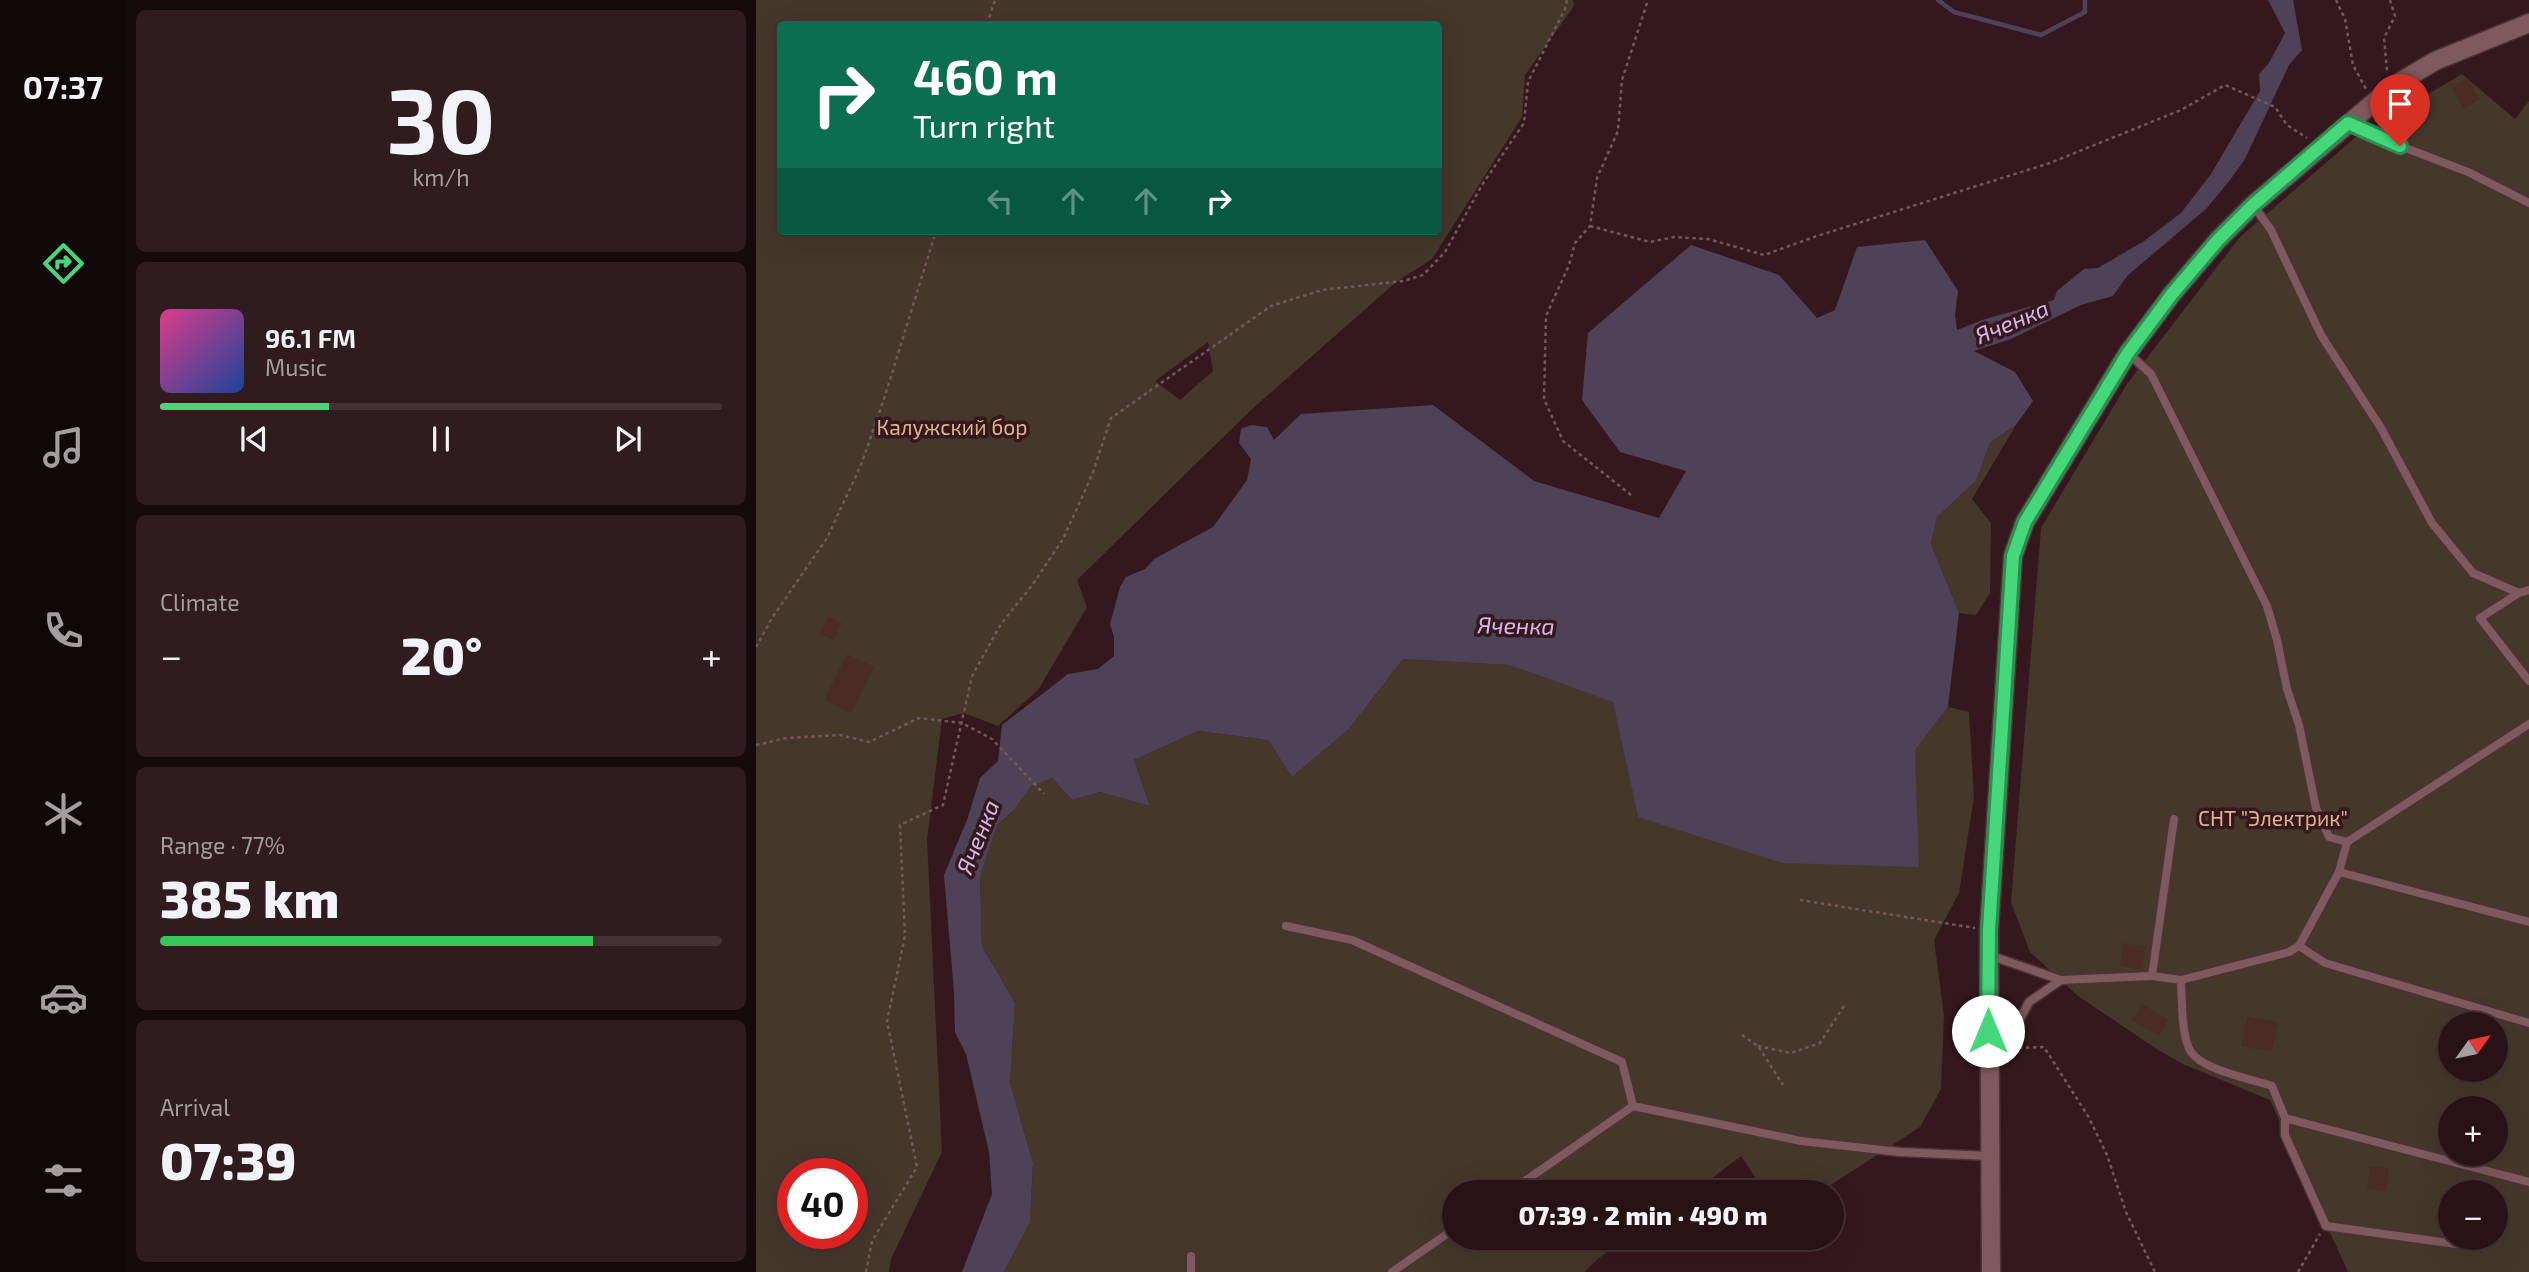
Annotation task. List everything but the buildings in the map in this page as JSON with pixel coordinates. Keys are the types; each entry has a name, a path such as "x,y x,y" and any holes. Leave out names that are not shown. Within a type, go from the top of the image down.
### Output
{"street":[{"path":"1991,1272 1989,930 2013,556 2025,522 2128,353 2172,294 2218,240 2253,205 2393,86 2435,61 2529,23"}],"lane":[{"path":"2348,123 2468,172 2529,203"},
{"path":"2253,205 2271,230 2322,335 2381,428 2432,523 2473,573 2519,593"},
{"path":"2128,353 2151,374 2267,606 2287,689 2299,725 2316,808 2329,837 2347,842"},
{"path":"2529,590 2519,593 2480,618 2529,681"},
{"path":"1989,955 2061,980 2152,976 2181,980 2289,952 2299,946 2339,872 2347,842 2529,724"},
{"path":"2152,976 2174,819"},
{"path":"2339,872 2529,922"},
{"path":"1286,926 1352,940 1622,1062 1633,1106"},
{"path":"2299,946 2325,963 2529,1023"},
{"path":"1988,1057 2005,1048 2029,1002 2061,980"},
{"path":"2181,980 2183,1023 2191,1052 2208,1066 2272,1086 2285,1118 2285,1135 2326,1226 2438,1242"},
{"path":"1526,1180 1633,1106 1801,1141 1900,1152 1989,1156"},
{"path":"2285,1118 2394,1149 2529,1182"},
{"path":"1392,1272 1442,1237"},
{"path":"1191,1256 1191,1272"}],"path":[{"path":"988,21 995,0"},
{"path":"866,1272 872,1241 917,1167 887,1021 905,936 900,825 943,806 972,676 1001,624 1033,584 1063,539 1092,475 1111,418 1271,306 1322,290 1403,281 1423,275 1445,252 1482,186 1524,123 1528,82 1567,0"},
{"path":"1631,495 1563,441 1544,399 1546,316 1569,265 1575,243 1590,226 1597,178 1618,131 1622,80 1648,0"},
{"path":"2336,0 2345,19 2353,65 2374,102"},
{"path":"2390,0 2395,16 2384,38 2384,51 2385,64 2393,86"},
{"path":"1590,226 1650,242 1674,237 1708,239 1764,255 2050,163 2181,110 2225,85 2275,107 2287,125 2323,146"},
{"path":"756,647 772,618 827,538 861,465 890,383 935,235"},
{"path":"756,745 787,738 840,735 869,742 919,718 962,723 992,739 1044,794"},
{"path":"1801,900 1989,930"},
{"path":"1742,1035 1758,1046 1791,1053 1820,1043 1844,1006"},
{"path":"1758,1046 1783,1085"},
{"path":"2005,1048 2043,1047 2088,1116 2107,1155 2126,1212 2155,1272"},
{"path":"2298,1272 2326,1226"}],"green space":[{"name":"Калужский бор","path":"756,0 1573,0 1574,6 1525,75 1522,117 1432,259 1396,282 1251,410 1077,580 1087,607 1038,690 998,726 964,713 942,719 927,840 942,1152 891,1259 889,1272 756,1272","holes":["1208,342 1213,371 1180,400 1155,381"]},
{"name":"СНТ \"Электрик\"","path":"2462,74 2515,119 2529,101 2529,1272 2348,1272 2270,1100 2183,1064 2078,996 2030,952 2011,902 2041,528 2127,384 2240,237 2357,136"},
{"path":"2016,425 1972,499 1991,523 1990,593 1976,615 1959,613 1931,544 1937,517 1976,481 1990,443"},
{"path":"1403,659 1509,665 1614,702 1638,817 1918,867 1915,750 1948,707 1969,712 1974,797 1959,893 1934,940 1944,1016 1941,1089 1920,1127 1838,1180 1757,1180 1741,1156 1710,1180 1442,1180 1442,1250 1610,1250 1584,1272 1004,1272 1030,1222 1033,1163 1010,1083 1015,1003 982,946 980,877 997,825 1013,811 1031,785 1052,778 1072,800 1100,792 1150,806 1134,760 1198,731 1268,740 1292,777 1349,729"}],"water":[{"name":"Яченка","path":"2268,0 2293,0 2302,50 2289,65 2245,159 2207,208 2127,276 2113,296 2081,305 2011,339 1974,351 2015,372 2033,401 2016,425 1990,443 1976,481 1937,517 1931,544 1959,613 1948,707 1915,750 1919,867 1782,863 1638,817 1613,702 1509,665 1403,659 1349,729 1292,777 1268,740 1198,731 1134,760 1150,806 1100,792 1072,800 1052,778 1031,786 1013,811 997,825 980,877 982,946 1015,1003 1010,1083 1033,1163 1030,1222 1004,1272 962,1272 992,1194 989,1152 966,1054 955,1032 944,875 967,820 980,778 998,761 1002,725 1068,674 1098,669 1114,656 1114,637 1110,624 1120,587 1126,577 1145,569 1154,559 1213,527 1247,480 1251,459 1239,443 1241,429 1251,425 1267,427 1274,440 1301,414 1433,405 1534,481 1659,518 1686,471 1620,452 1582,400 1588,333 1691,245 1779,275 1817,318 1835,310 1857,247 1925,240 1958,291 1955,315 1957,330 1985,319 2054,300 2057,291 2084,269 2098,268 2144,241 2181,213 2211,174 2260,91 2259,74 2269,63 2285,33"}],"waterway":[{"path":"1938,0 1954,12 2041,35 2085,12 2085,0"}],"route":[{"path":"1988,1031 1989,930 2013,556 2025,522 2128,353 2172,294 2218,240 2253,205 2348,123 2400,146"}]}
